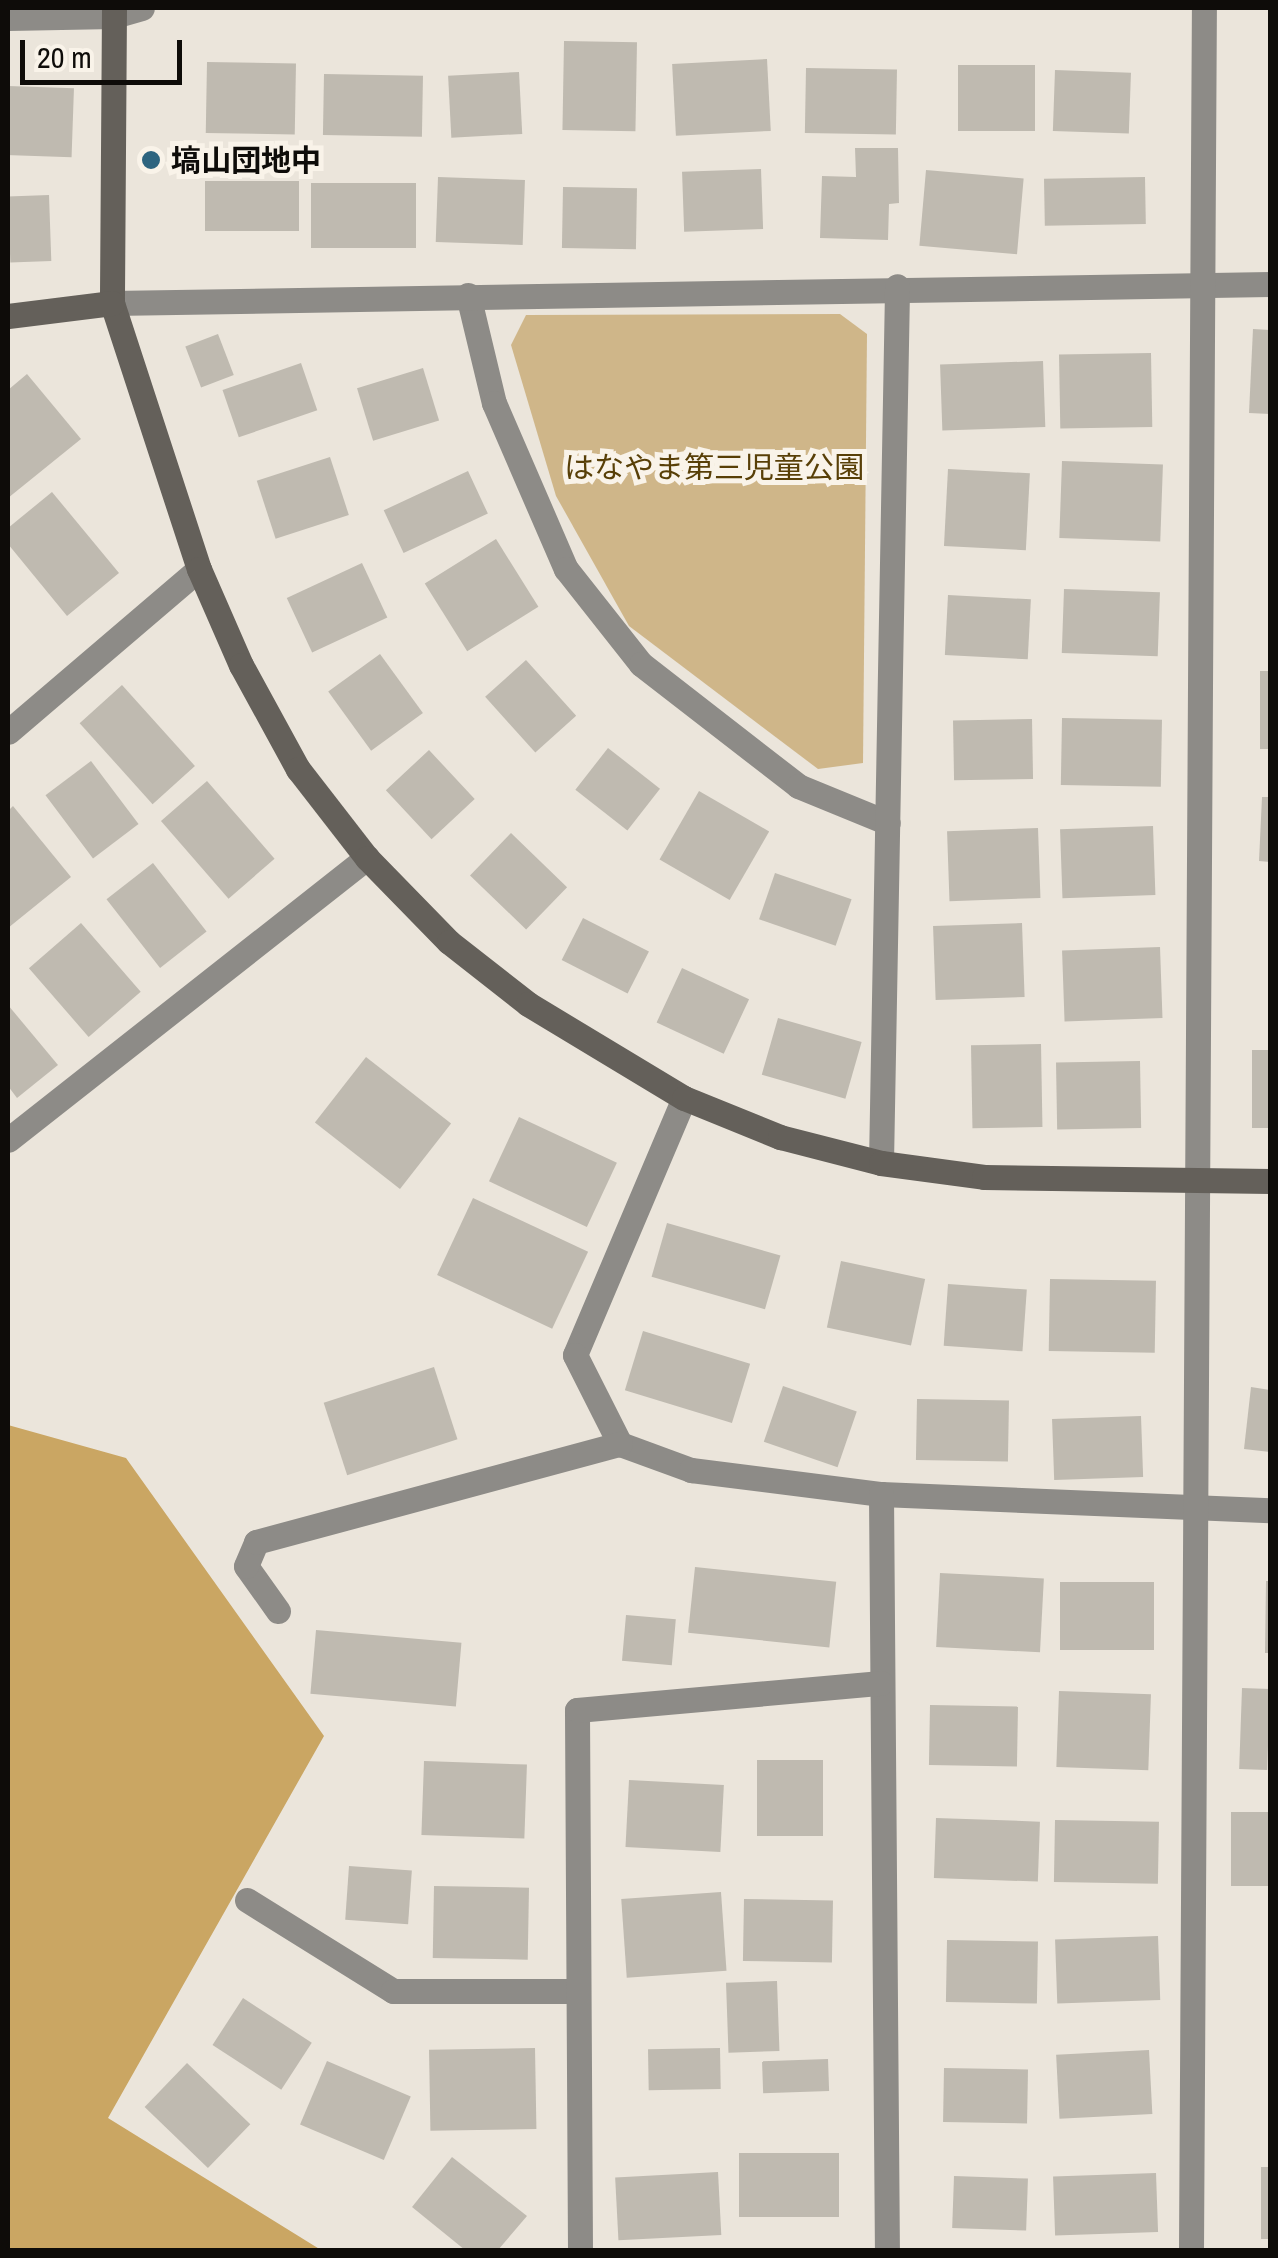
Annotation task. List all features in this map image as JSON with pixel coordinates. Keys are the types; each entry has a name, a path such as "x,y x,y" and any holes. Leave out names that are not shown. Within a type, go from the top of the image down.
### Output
{"street":[{"path":"8,18 142,8"},
{"path":"1191,2250 1201,1181 1204,8"},
{"path":"114,12 112,303 200,568 241,665 298,769 366,858 450,942 528,1004 684,1098 780,1137 881,1163 984,1178 1270,1182"},
{"path":"8,316 112,303 896,286 1270,284"},
{"path":"881,1163 896,286"},
{"path":"468,295 494,403 566,569 587,596 641,664 798,786 888,824"},
{"path":"8,732 200,568"},
{"path":"8,1140 366,858"},
{"path":"620,1444 576,1355 684,1098"},
{"path":"278,1611 246,1566 256,1542 620,1444 691,1470 881,1494 1270,1510"},
{"path":"881,1494 888,2250"},
{"path":"580,2250 577,1710 881,1684"},
{"path":"247,1900 393,1992 578,1991"}],"green space":[{"name":"はなやま第三児童公園","path":"840,314 867,334 863,763 818,769 629,626 556,496 511,345 526,315"}],"shaded area":[{"path":"8,1425 126,1458 324,1736 108,2118 321,2250 8,2250"}],"building":[{"path":"564,41 637,42 635,131 562,130"},
{"path":"767,59 771,131 676,136 672,64"},
{"path":"207,62 296,64 295,135 206,133"},
{"path":"958,65 1035,65 1035,131 958,131"},
{"path":"806,68 897,70 896,135 805,133"},
{"path":"1055,70 1131,73 1129,134 1053,131"},
{"path":"519,72 522,134 451,138 448,76"},
{"path":"324,74 423,76 422,137 323,135"},
{"path":"8,86 74,88 72,157 8,155"},
{"path":"855,148 898,148 899,203 889,204 888,240 820,238 822,176 856,177"},
{"path":"761,169 763,229 684,232 682,172"},
{"path":"926,170 1024,179 1017,254 919,246"},
{"path":"438,177 525,180 523,245 436,242"},
{"path":"1145,177 1146,224 1045,226 1044,179"},
{"path":"205,181 299,181 299,231 205,231"},
{"path":"311,183 416,183 416,248 311,248"},
{"path":"563,187 637,188 636,249 562,248"},
{"path":"49,195 51,261 10,262 8,196"},
{"path":"1253,329 1270,330 1270,414 1249,413"},
{"path":"218,334 234,375 201,388 185,347"},
{"path":"1151,353 1152,427 1060,429 1059,355"},
{"path":"1043,361 1045,427 942,431 940,365"},
{"path":"301,363 317,410 239,437 223,390"},
{"path":"423,368 439,421 373,441 357,388"},
{"path":"27,374 81,439 8,498 8,390"},
{"path":"330,457 349,515 276,539 257,481"},
{"path":"1062,461 1163,465 1160,541 1059,538"},
{"path":"948,469 1030,473 1026,550 944,546"},
{"path":"468,471 488,514 404,553 384,510"},
{"path":"52,492 119,573 67,616 8,544 8,528"},
{"path":"496,539 538,607 467,651 425,584"},
{"path":"362,563 387,617 312,652 287,598"},
{"path":"1064,589 1160,592 1158,656 1062,653"},
{"path":"948,595 1031,599 1028,659 945,655"},
{"path":"380,654 423,713 371,751 328,692"},
{"path":"526,660 576,716 535,753 485,697"},
{"path":"1260,671 1270,671 1270,749 1260,749"},
{"path":"122,685 195,766 153,804 80,723"},
{"path":"1062,718 1162,720 1161,787 1061,785"},
{"path":"1032,719 1033,779 954,780 953,720"},
{"path":"608,748 660,789 627,830 575,790"},
{"path":"429,750 475,799 432,839 386,790"},
{"path":"91,761 139,824 93,858 45,795"},
{"path":"207,781 275,859 229,899 161,821"},
{"path":"699,791 769,832 730,900 660,859"},
{"path":"1262,797 1270,797 1270,862 1259,861"},
{"path":"13,806 71,877 8,928 8,811"},
{"path":"1153,826 1155,895 1062,898 1060,829"},
{"path":"1038,828 1040,898 949,901 947,831"},
{"path":"511,833 567,887 526,930 470,875"},
{"path":"153,863 207,932 160,968 107,899"},
{"path":"775,873 852,899 836,946 759,919"},
{"path":"583,918 649,952 628,993 562,960"},
{"path":"81,923 141,992 89,1037 29,968"},
{"path":"1022,923 1025,997 936,1000 933,926"},
{"path":"1160,947 1162,1018 1065,1021 1062,950"},
{"path":"682,968 749,999 724,1054 657,1022"},
{"path":"8,1005 58,1065 17,1098 8,1086"},
{"path":"778,1018 862,1042 845,1099 762,1075"},
{"path":"1041,1044 1042,1127 972,1128 971,1045"},
{"path":"1252,1050 1270,1050 1270,1128 1252,1128"},
{"path":"366,1057 451,1123 400,1189 315,1122"},
{"path":"1140,1061 1141,1128 1057,1129 1056,1062"},
{"path":"519,1117 617,1163 587,1227 489,1181"},
{"path":"473,1198 588,1252 552,1329 437,1275"},
{"path":"667,1223 780,1256 765,1309 652,1277"},
{"path":"841,1261 925,1279 911,1345 827,1328"},
{"path":"1050,1279 1156,1281 1155,1353 1049,1351"},
{"path":"948,1284 1027,1290 1022,1351 944,1346"},
{"path":"643,1331 750,1364 732,1423 625,1390"},
{"path":"434,1367 457,1439 347,1475 324,1403"},
{"path":"783,1386 857,1411 838,1467 764,1442"},
{"path":"1251,1387 1270,1390 1270,1452 1244,1449"},
{"path":"917,1399 1009,1401 1008,1462 916,1460"},
{"path":"1141,1416 1143,1477 1054,1480 1052,1419"},
{"path":"695,1567 836,1582 829,1647 688,1633"},
{"path":"940,1573 1044,1578 1040,1652 936,1647"},
{"path":"1266,1581 1270,1581 1270,1653 1265,1653"},
{"path":"1060,1582 1154,1582 1154,1650 1060,1650"},
{"path":"626,1615 676,1619 672,1665 622,1661"},
{"path":"316,1630 461,1643 456,1706 310,1694"},
{"path":"1242,1688 1270,1689 1267,1770 1239,1769"},
{"path":"1059,1691 1151,1694 1148,1770 1056,1767"},
{"path":"930,1705 1018,1707 1017,1767 929,1765"},
{"path":"757,1760 823,1760 823,1836 757,1836"},
{"path":"424,1761 527,1765 524,1839 421,1835"},
{"path":"629,1780 724,1785 720,1852 625,1847"},
{"path":"1231,1812 1270,1812 1270,1886 1231,1886"},
{"path":"936,1818 1040,1822 1038,1882 934,1878"},
{"path":"1055,1820 1159,1822 1158,1884 1054,1882"},
{"path":"349,1866 412,1870 408,1924 345,1920"},
{"path":"434,1886 529,1888 528,1960 433,1958"},
{"path":"721,1892 727,1971 627,1978 621,1899"},
{"path":"744,1899 833,1901 832,1963 743,1961"},
{"path":"1158,1936 1160,2000 1057,2004 1055,1940"},
{"path":"947,1940 1038,1942 1037,2004 946,2002"},
{"path":"777,1981 779,2051 728,2053 726,1983"},
{"path":"243,1998 312,2043 281,2090 213,2045"},
{"path":"535,2048 536,2129 430,2131 429,2050"},
{"path":"720,2048 721,2089 649,2090 648,2049"},
{"path":"1149,2050 1152,2114 1059,2119 1056,2055"},
{"path":"828,2059 829,2091 763,2093 762,2061"},
{"path":"327,2061 411,2097 384,2160 300,2125"},
{"path":"187,2063 250,2124 208,2168 145,2107"},
{"path":"944,2068 1028,2069 1027,2123 943,2122"},
{"path":"739,2153 839,2153 839,2217 739,2217"},
{"path":"452,2157 527,2216 498,2250 465,2250 412,2207"},
{"path":"1261,2167 1270,2167 1270,2239 1261,2239"},
{"path":"718,2172 721,2235 618,2240 615,2177"},
{"path":"1156,2173 1158,2232 1055,2236 1053,2177"},
{"path":"954,2176 1028,2179 1026,2231 952,2228"}],"place":[{"name":"塙山団地中","path":"151,160"}]}
